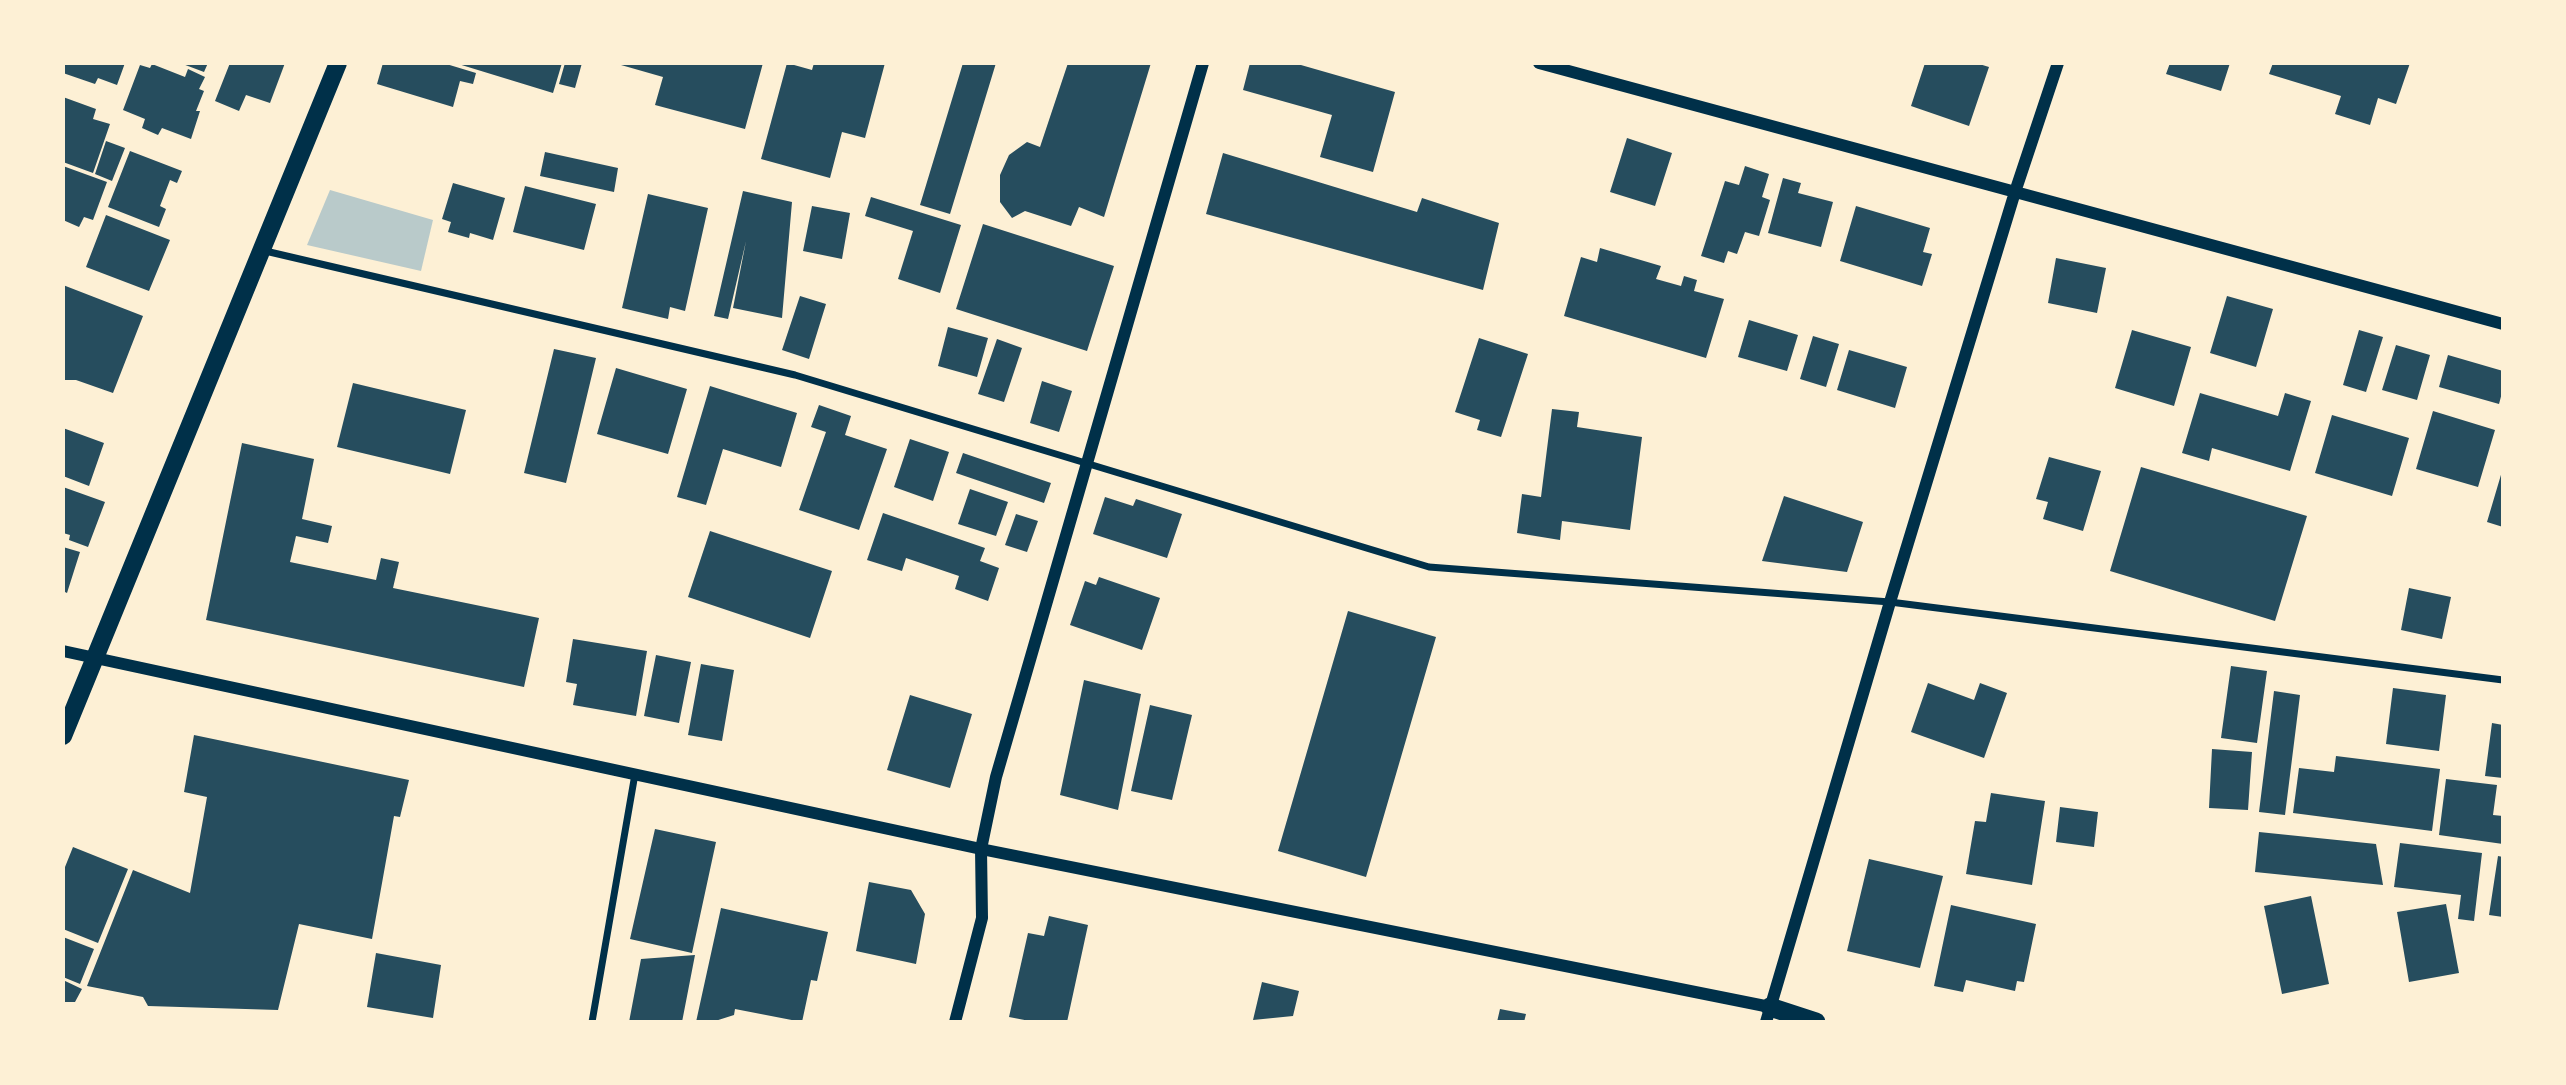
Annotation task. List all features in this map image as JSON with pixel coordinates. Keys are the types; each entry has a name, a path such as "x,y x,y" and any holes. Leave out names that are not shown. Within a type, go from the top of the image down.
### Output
{"highway":[{"path":"1768,1014 1816,1022"}],"main road":[{"path":"63,736 338,63"}],"street":[{"path":"955,1022 982,918 981,849 996,776 1203,63"},
{"path":"1539,63 2503,324"},
{"path":"63,651 981,849 1768,1014 1890,601 2015,192 2058,63"},
{"path":"260,249 795,376 1429,567 1890,601 2503,680"},
{"path":"592,1022 635,774"}],"shaded area":[{"path":"330,190 433,220 421,271 307,245"}],"building":[{"path":"63,63 125,63 117,85 98,78 95,84 63,73"},
{"path":"180,63 208,63 204,72"},
{"path":"230,63 285,63 270,103 246,95 239,111 215,101"},
{"path":"383,63 443,63 476,73 473,84 460,81 453,107 377,84"},
{"path":"455,63 562,63 553,93"},
{"path":"565,63 582,63 575,88 559,84"},
{"path":"614,63 763,63 745,129 655,105 663,77"},
{"path":"787,63 812,70 814,63 885,63 865,138 842,132 830,178 761,159"},
{"path":"963,63 996,63 950,214 920,205"},
{"path":"1068,63 1151,63 1104,217 1079,207 1071,226 1025,211 1012,218 1000,202 1000,175 1009,155 1027,142 1040,147"},
{"path":"1250,63 1294,63 1395,92 1373,172 1320,157 1332,115 1243,90"},
{"path":"1925,63 1976,63 1989,67 1969,126 1911,106"},
{"path":"2170,63 2230,63 2221,91 2166,74"},
{"path":"2273,63 2410,63 2396,104 2378,98 2370,125 2335,114 2341,96 2269,74"},
{"path":"152,64 185,77 188,69 205,77 199,89 204,91 196,111 200,111 191,139 162,128 158,135 142,128 145,119 123,110 140,65 150,68"},
{"path":"63,97 96,109 93,119 110,124 93,173 63,162"},
{"path":"1627,138 1672,153 1655,206 1610,192"},
{"path":"106,141 125,148 112,181 95,174"},
{"path":"130,151 182,171 177,183 170,180 160,206 166,209 159,227 108,207"},
{"path":"545,152 618,168 614,192 540,176"},
{"path":"1223,153 1417,212 1422,198 1499,223 1483,290 1206,214"},
{"path":"63,166 107,182 93,220 84,217 79,227 63,220"},
{"path":"1745,166 1769,174 1762,197 1770,200 1759,236 1745,232 1737,254 1728,251 1724,263 1701,256 1725,181 1739,185"},
{"path":"1783,178 1801,183 1798,193 1833,202 1821,247 1768,233"},
{"path":"453,183 505,198 493,240 470,233 469,238 448,232 451,222 442,219"},
{"path":"525,186 596,204 584,250 513,232"},
{"path":"743,191 792,202 782,318 733,308 746,241 728,319 714,316"},
{"path":"648,194 708,208 685,311 670,307 668,319 622,308"},
{"path":"871,197 961,225 940,293 898,279 913,231 865,216"},
{"path":"812,206 850,213 842,259 803,251"},
{"path":"1856,206 1930,228 1923,252 1932,254 1922,286 1840,261"},
{"path":"106,215 170,240 149,291 86,267"},
{"path":"983,224 1114,266 1087,351 956,309"},
{"path":"1600,248 1661,266 1656,279 1681,286 1684,276 1697,280 1694,291 1724,299 1706,358 1564,316 1581,257 1597,262"},
{"path":"2056,258 2106,268 2097,313 2048,303"},
{"path":"63,285 143,316 113,393 76,380 63,380"},
{"path":"800,296 826,304 809,359 782,350"},
{"path":"2227,296 2273,309 2256,367 2210,353"},
{"path":"1749,320 1798,335 1787,371 1738,357"},
{"path":"948,327 988,338 977,377 938,366"},
{"path":"2132,330 2191,347 2174,406 2115,388"},
{"path":"2359,330 2383,337 2366,392 2343,385"},
{"path":"1813,336 1839,344 1826,387 1800,379"},
{"path":"1479,338 1528,354 1501,437 1477,430 1480,420 1455,412"},
{"path":"997,339 1022,348 1004,402 978,394"},
{"path":"2396,345 2430,355 2417,400 2382,390"},
{"path":"554,349 596,358 566,483 524,473"},
{"path":"1849,350 1907,367 1895,408 1837,390"},
{"path":"2448,355 2503,371 2503,389 2499,404 2439,387"},
{"path":"616,368 687,389 668,454 597,434"},
{"path":"1042,381 1072,391 1059,432 1030,423"},
{"path":"353,383 466,410 450,474 337,447"},
{"path":"710,386 797,413 781,467 723,449 706,505 677,497"},
{"path":"2200,393 2278,416 2285,393 2311,401 2290,471 2212,448 2209,461 2182,453"},
{"path":"819,405 851,416 845,435 887,449 859,530 799,510 826,432 811,427"},
{"path":"1552,409 1579,412 1577,427 1642,437 1630,530 1562,521 1560,540 1517,533 1522,494 1541,497"},
{"path":"2433,411 2495,430 2478,487 2416,469"},
{"path":"2332,415 2409,438 2392,496 2315,473"},
{"path":"63,428 104,443 89,486 63,476"},
{"path":"910,439 949,452 933,501 894,487"},
{"path":"242,443 314,459 302,519 332,526 328,543 296,536 290,562 376,580 381,558 399,562 393,588 539,618 524,687 206,620"},
{"path":"963,453 1051,483 1044,503 956,473"},
{"path":"2049,457 2101,471 2083,531 2043,519 2048,502 2036,499"},
{"path":"2141,467 2307,516 2275,621 2110,571"},
{"path":"2503,468 2503,527 2487,522"},
{"path":"63,487 105,502 88,547 69,540 70,535 63,533"},
{"path":"970,489 1008,502 996,536 958,524"},
{"path":"1784,496 1863,522 1847,572 1762,561"},
{"path":"1105,497 1133,506 1136,499 1182,514 1167,558 1093,534"},
{"path":"883,513 985,548 980,561 999,568 988,601 955,589 959,576 906,558 902,571 867,560"},
{"path":"1016,514 1038,521 1027,552 1005,545"},
{"path":"710,531 832,571 810,638 688,597"},
{"path":"63,547 80,552 67,593 63,591"},
{"path":"1099,577 1160,598 1142,650 1070,625 1085,581 1096,585"},
{"path":"2409,588 2451,597 2442,639 2401,630"},
{"path":"1348,611 1436,637 1366,877 1278,851"},
{"path":"573,639 647,651 636,716 573,705 577,684 566,682"},
{"path":"656,655 691,662 679,723 644,716"},
{"path":"701,664 734,670 722,741 688,735"},
{"path":"2231,666 2267,671 2257,743 2221,738"},
{"path":"1084,680 1141,694 1118,810 1060,795"},
{"path":"1928,683 1974,700 1980,683 2007,693 1984,758 1911,732"},
{"path":"2393,688 2446,695 2439,751 2386,744"},
{"path":"2274,691 2300,695 2285,815 2259,812"},
{"path":"910,695 972,714 950,788 887,770"},
{"path":"1150,705 1192,715 1172,800 1131,791"},
{"path":"2492,723 2503,725 2503,778 2485,776"},
{"path":"194,735 409,780 400,817 394,816 372,939 299,924 278,1010 148,1006 143,997 87,986 133,870 190,893 207,797 184,792"},
{"path":"2212,749 2252,752 2248,810 2209,808"},
{"path":"2336,756 2440,769 2432,831 2293,813 2299,768 2334,772"},
{"path":"2446,779 2497,785 2493,815 2503,816 2503,844 2439,835"},
{"path":"1991,793 2045,801 2032,885 1966,874 1975,821 1986,822"},
{"path":"2060,807 2098,812 2094,847 2056,842"},
{"path":"655,829 716,842 692,953 630,939"},
{"path":"2259,832 2376,844 2383,885 2255,872"},
{"path":"2400,843 2482,853 2474,921 2458,919 2461,895 2394,887"},
{"path":"73,847 128,869 98,943 63,929 63,872"},
{"path":"2498,856 2503,857 2503,917 2489,915"},
{"path":"1869,859 1943,876 1920,968 1847,951"},
{"path":"869,882 911,890 925,914 916,964 856,951"},
{"path":"2311,896 2329,984 2282,994 2264,906"},
{"path":"2446,904 2459,973 2409,982 2397,912"},
{"path":"1951,905 2036,924 2024,982 2017,981 2015,991 1966,980 1963,992 1934,986"},
{"path":"721,908 828,932 817,981 811,980 802,1022 735,1009 734,1015 712,1022 696,1022"},
{"path":"1049,916 1088,925 1067,1022 1035,1022 1009,1017 1028,933 1044,936"},
{"path":"63,937 94,949 80,984 63,977"},
{"path":"376,953 441,965 433,1018 367,1007"},
{"path":"695,955 682,1022 629,1022 641,959"},
{"path":"63,980 82,989 75,1002 63,1002"},
{"path":"1262,982 1299,991 1293,1016 1253,1020"},
{"path":"1500,1009 1526,1014 1524,1022 1497,1022"}]}
